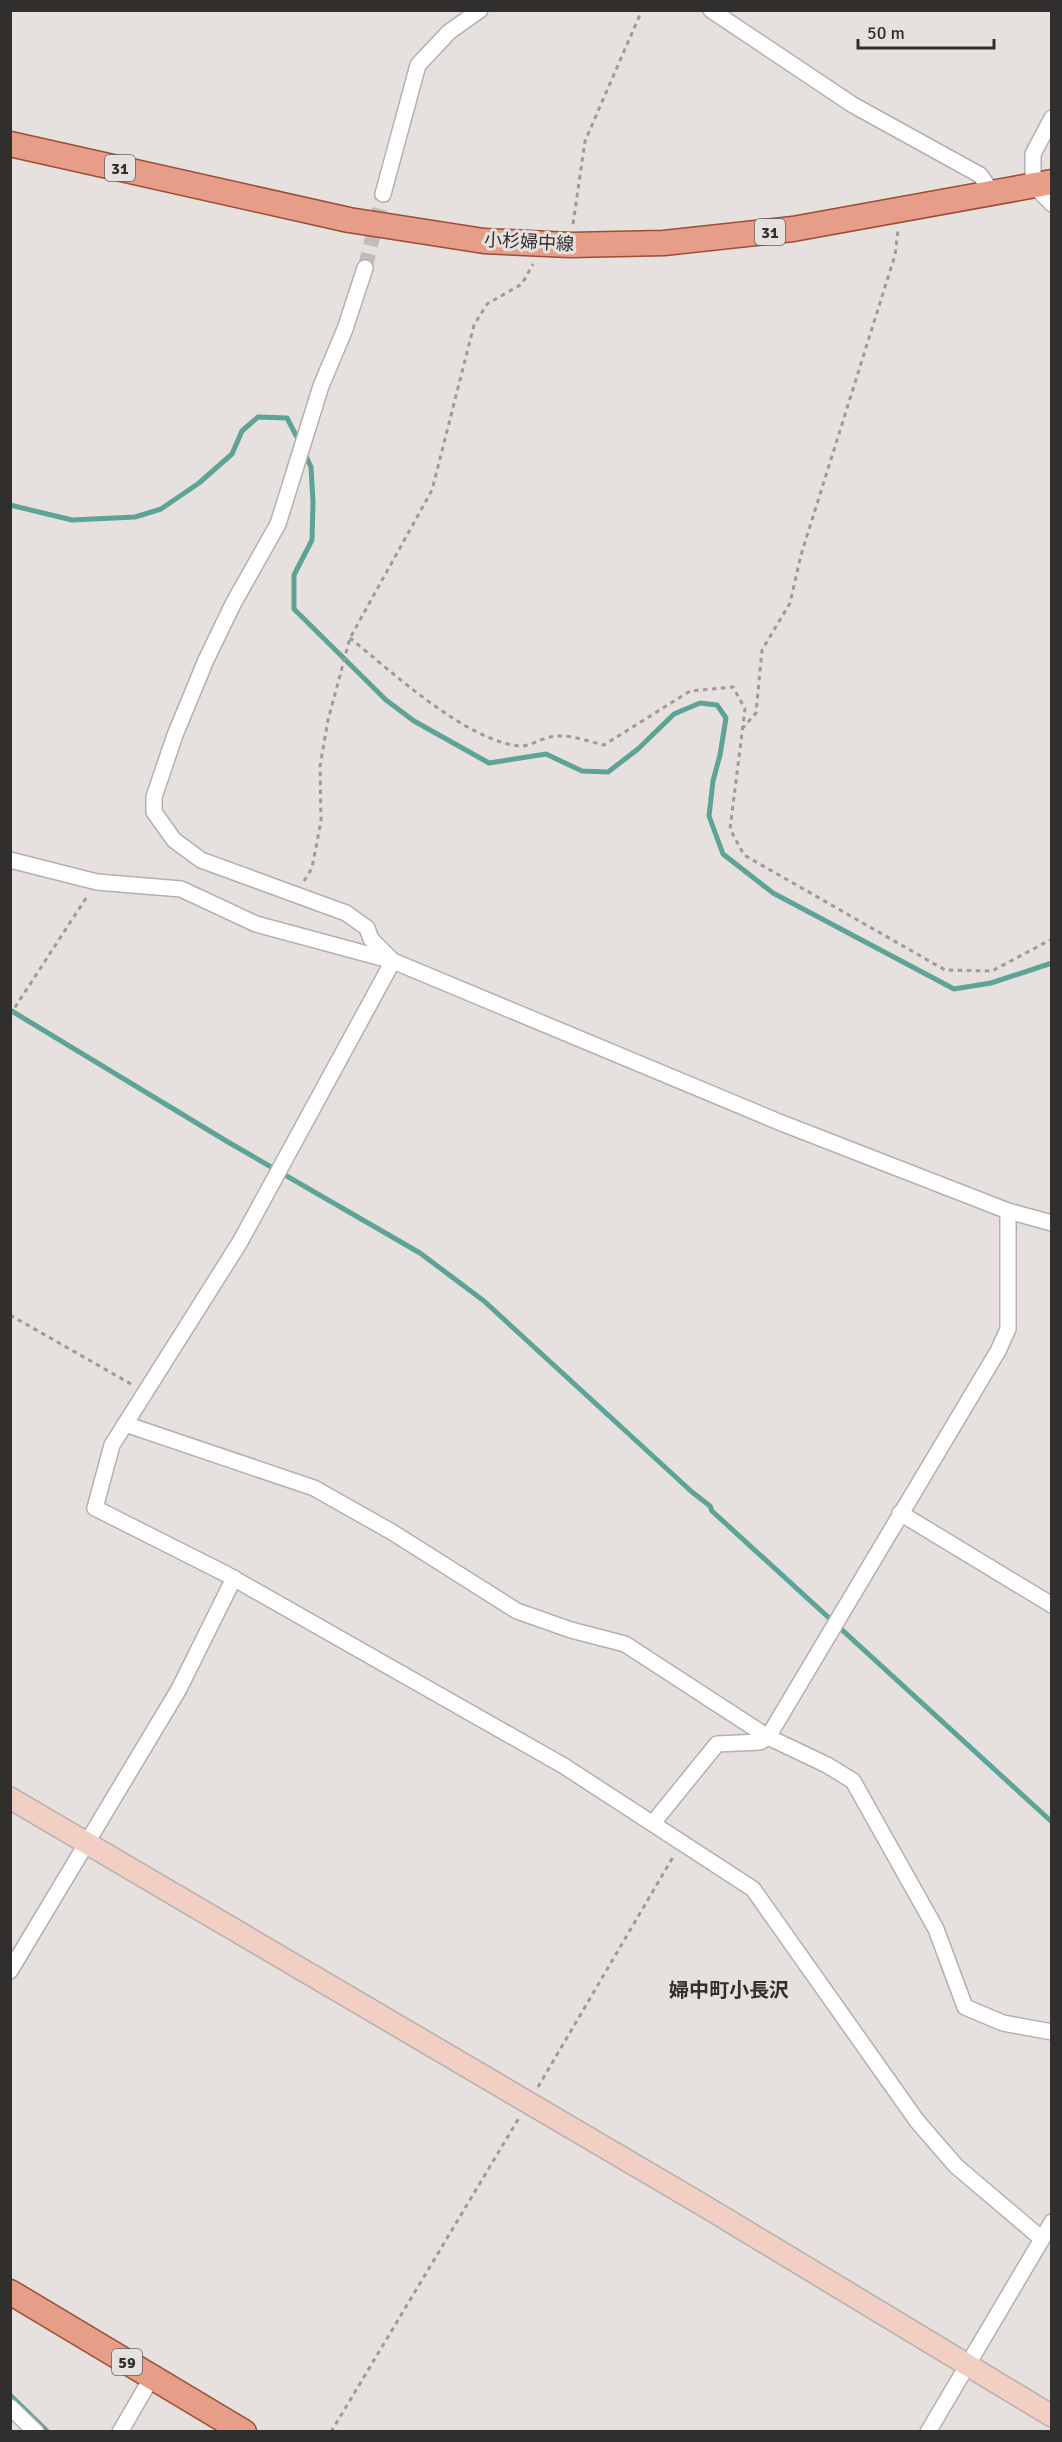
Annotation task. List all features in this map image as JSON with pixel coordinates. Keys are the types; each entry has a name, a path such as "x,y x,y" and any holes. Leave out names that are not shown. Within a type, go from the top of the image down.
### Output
{"main road":[{"name":"小杉婦中線","path":"10,144 349,220 484,241 570,244 664,243 782,231 1042,184"},
{"name":"59","path":"10,2292 244,2432"}],"street":[{"path":"384,194 418,65 449,32 480,10"},
{"path":"711,10 853,105 980,175 992,192"},
{"path":"1052,118 1033,154 1042,184 1052,204"},
{"path":"365,268 345,329 307,425 278,524 233,604 175,735 154,797 154,812 174,840 201,860 346,913 368,928 370,939 393,962"},
{"path":"10,860 97,882 181,889 256,924 393,962 779,1122 1008,1211 1052,1223"},
{"path":"393,962 240,1242 112,1445 95,1508 234,1578 564,1766 753,1889 917,2121 956,2166 1042,2239"},
{"path":"653,1823 717,1744 760,1742 768,1737 998,1351 1008,1329 1008,1211"},
{"path":"125,1424 314,1488 392,1533 517,1611 571,1630 625,1644 768,1737 827,1765 853,1781 936,1929 965,2007 1003,2023 1052,2032"},
{"path":"900,1513 1052,1605"},
{"path":"10,1971 179,1689 234,1578"},
{"path":"10,1798 701,2204 1052,2416"},
{"path":"928,2432 1052,2222"},
{"path":"120,2432 152,2377"},
{"path":"10,2407 36,2432"}],"path":[{"path":"570,244 585,141 642,10"},
{"path":"741,730 756,713 762,650 790,603 801,555 895,255 900,210"},
{"path":"296,895 312,868 321,821 320,766 328,720 350,638 432,490 474,325 487,304 522,284 543,243"},
{"path":"350,638 445,714 503,743 522,746 552,736 576,738 604,746 690,691 733,687 745,709 730,829 744,855 945,970 992,971 1052,939"},
{"path":"10,1015 97,882"},
{"path":"10,1315 145,1392"},
{"path":"331,2432 682,1843"}],"waterway":[{"path":"10,505 72,520 135,517 161,509 199,483 232,454 242,431 258,417 287,418 299,441"},
{"path":"304,452 311,467 312,540 294,575 294,609 386,700 414,721 489,763 546,754 582,771 608,772 638,749 674,714 700,703 717,705 726,718 713,781 709,816 723,854 773,893 954,989 991,983 1052,963"},
{"path":"10,1010 228,1142 420,1253 484,1301 1052,1822"},
{"path":"10,2395 48,2432"}],"tunnel":[{"path":"365,268 383,194"}],"district":[{"name":"婦中町小長沢","path":"729,1990"}]}
